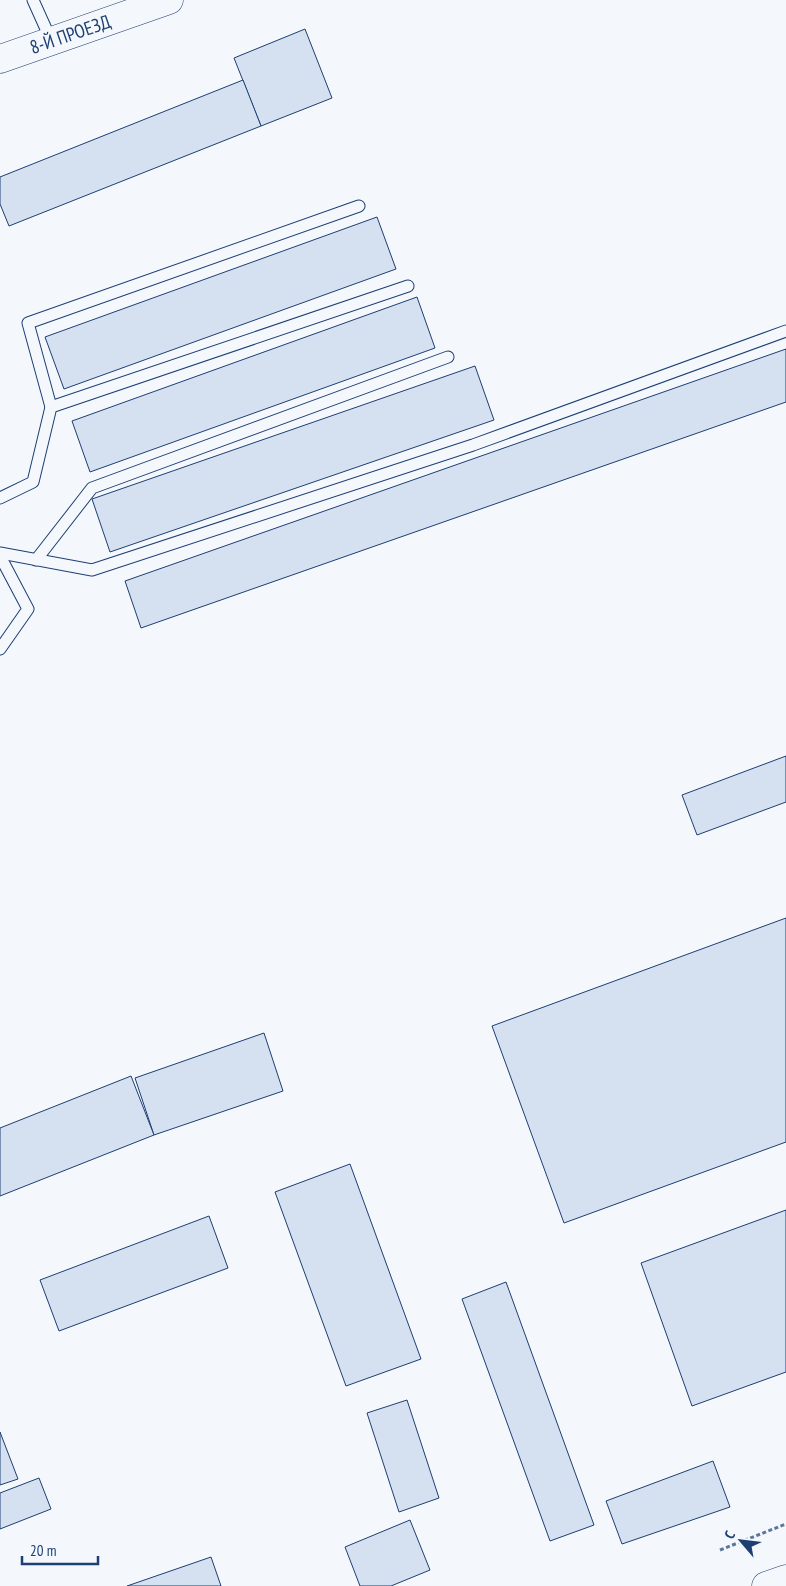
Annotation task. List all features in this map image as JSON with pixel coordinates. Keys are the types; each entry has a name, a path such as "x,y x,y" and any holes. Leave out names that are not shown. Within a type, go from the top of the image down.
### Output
{"street":[{"name":"8-Й ПРОЕЗД","path":"0,59 169,0"},
{"path":"766,1586 786,1579"}],"lane":[{"path":"33,0 51,40"},
{"path":"0,498 33,482 50,407 28,322 359,206"},
{"path":"50,407 408,286"},
{"path":"0,554 92,570 473,445 786,331"},
{"path":"36,560 92,488 448,357"},
{"path":"0,554 28,610 0,649"}],"path":[{"path":"720,1550 786,1524"}],"building":[{"path":"305,29 332,98 261,126 234,58"},
{"path":"243,80 261,126 9,226 0,204 0,177"},
{"path":"377,217 396,269 64,389 45,337"},
{"path":"417,297 435,348 90,472 72,421"},
{"path":"786,349 786,402 141,628 125,581"},
{"path":"475,366 494,420 110,552 92,499"},
{"path":"786,756 786,802 697,835 682,795"},
{"path":"786,918 786,1142 564,1223 492,1026"},
{"path":"264,1033 283,1091 154,1135 135,1078"},
{"path":"131,1076 154,1135 0,1196 0,1128"},
{"path":"350,1164 421,1359 346,1386 275,1192"},
{"path":"786,1210 786,1372 692,1406 641,1263"},
{"path":"209,1216 228,1268 59,1331 40,1280"},
{"path":"506,1282 594,1525 550,1541 462,1299"},
{"path":"407,1400 439,1498 399,1512 367,1413"},
{"path":"0,1432 18,1479 0,1485"},
{"path":"713,1461 730,1507 622,1544 606,1501"},
{"path":"39,1478 51,1509 0,1529 0,1493"},
{"path":"410,1520 430,1570 391,1586 360,1586 345,1547"},
{"path":"211,1557 221,1586 127,1586"}]}
